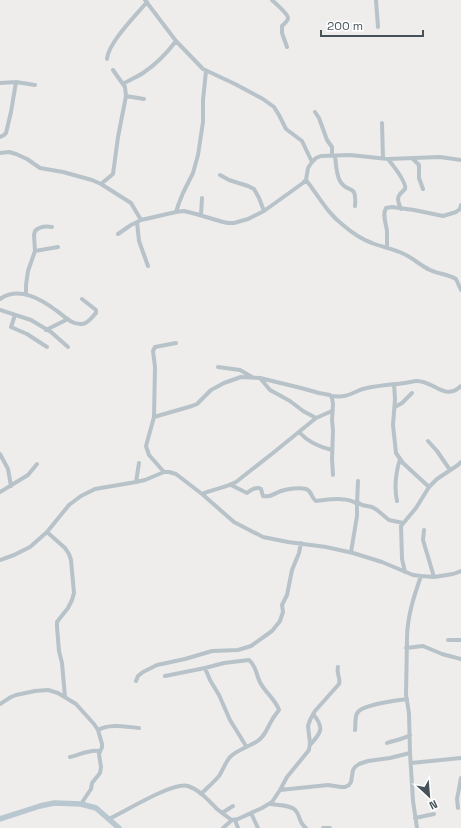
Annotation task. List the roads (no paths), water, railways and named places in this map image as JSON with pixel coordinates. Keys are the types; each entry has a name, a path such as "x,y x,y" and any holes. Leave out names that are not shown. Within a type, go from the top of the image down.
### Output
{"street":[{"path":"272,0 288,18 282,26 282,33 287,47"},
{"path":"376,0 378,27"},
{"path":"107,59 109,50 114,42 146,1 176,41 198,65 206,71 224,78 268,102 274,107 286,129 302,141 312,162"},
{"path":"123,84 150,68 176,41"},
{"path":"101,184 113,174 126,96 123,84 113,70"},
{"path":"176,212 179,202 193,173 198,155 203,122 203,100 206,71"},
{"path":"0,83 16,82 35,85"},
{"path":"0,137 6,133 16,82"},
{"path":"126,96 144,99"},
{"path":"316,112 327,140 332,147 338,178 344,186 353,190 355,193 355,206"},
{"path":"382,123 383,158"},
{"path":"0,153 9,152 16,154 27,159 40,168 75,175 101,184 131,203 139,221 139,241 148,266"},
{"path":"118,234 139,221 176,212 201,215 223,222 234,223 248,219 264,211 298,188 306,180 308,168 318,156 350,155 388,159 440,157 461,160"},
{"path":"412,158 418,166 419,178 423,189"},
{"path":"388,159 405,187 398,197 401,209"},
{"path":"220,175 254,189 264,211"},
{"path":"306,180 323,204 341,224 356,235 370,242 404,254 431,271 456,279 461,290"},
{"path":"201,215 202,198"},
{"path":"387,248 384,216 386,208 414,210 443,216 456,212 460,209 461,205"},
{"path":"26,294 28,271 35,251 34,231 46,226 52,227"},
{"path":"35,251 58,247"},
{"path":"0,299 10,294 26,294 40,299 68,319 78,324 83,324 96,313 96,310 82,299"},
{"path":"0,311 31,320 51,332 68,347"},
{"path":"15,315 11,327 27,334 47,347"},
{"path":"46,330 68,319"},
{"path":"164,472 149,454 146,446 154,417 155,367 153,354 155,347 176,343"},
{"path":"218,367 240,370 252,377"},
{"path":"154,417 197,404 211,390 241,377 260,378 331,396 343,397 366,388 417,381 430,384 444,392 452,392 461,386"},
{"path":"260,378 270,390 316,418"},
{"path":"394,384 395,407 393,426 396,453 400,459 429,487"},
{"path":"395,407 412,393"},
{"path":"331,396 333,404 332,450 334,475"},
{"path":"202,494 231,485 245,476 316,418 332,411"},
{"path":"299,432 312,443 332,450"},
{"path":"428,440 450,470"},
{"path":"0,454 8,468 11,486"},
{"path":"397,501 396,470 400,459"},
{"path":"136,482 139,463"},
{"path":"0,492 28,475 37,464"},
{"path":"405,572 402,559 401,526 437,478 460,465"},
{"path":"0,560 14,556 30,547 47,532 69,505 81,496 95,489 145,480 164,472 176,474 234,522 263,537 351,552 382,562 405,572 421,576 434,577 461,571"},
{"path":"351,552 357,516 358,481"},
{"path":"231,485 246,493 259,487 263,496 265,497 291,488 308,489 313,500 348,499 378,510 389,520 403,523"},
{"path":"424,530 423,540 434,577"},
{"path":"47,532 65,548 71,560 74,593 72,600 60,618 57,627 65,697"},
{"path":"136,681 138,676 143,672 157,666 212,651 238,650 251,646 272,631 280,621 283,612 282,605 287,595 292,570 299,553 301,543"},
{"path":"417,828 413,801 410,753 406,648 410,611 421,576"},
{"path":"448,640 461,640"},
{"path":"406,648 424,646 442,654 461,659"},
{"path":"165,676 224,663 249,660 254,665 262,685 278,706 279,710 277,714 261,739 246,746 229,758 218,776 201,794"},
{"path":"223,828 233,820 270,804 287,777 309,750 310,745 308,726 317,707 339,684 340,680 337,671 338,667"},
{"path":"205,668 230,720 246,746"},
{"path":"0,704 11,697 35,691 48,690 58,693 80,708 98,730 102,744 99,756 101,767 100,773 92,783 91,789 81,804"},
{"path":"355,730 356,714 358,710 383,703 407,699"},
{"path":"310,745 320,733 319,722 313,714"},
{"path":"98,730 122,726 139,728"},
{"path":"387,743 410,735"},
{"path":"70,758 87,752 100,752"},
{"path":"280,790 328,785 341,788 345,787 351,782 353,770 359,764 410,753"},
{"path":"411,763 461,758"},
{"path":"458,808 457,799 461,778"},
{"path":"109,819 148,798 177,786 184,785 201,794 222,813 233,820 238,828"},
{"path":"0,819 54,803 81,804 96,808 119,828"},
{"path":"270,804 285,806 296,810 301,826 306,828"},
{"path":"222,813 233,806"},
{"path":"251,813 258,828"},
{"path":"416,818 434,814"},
{"path":"324,828 330,828"}]}
